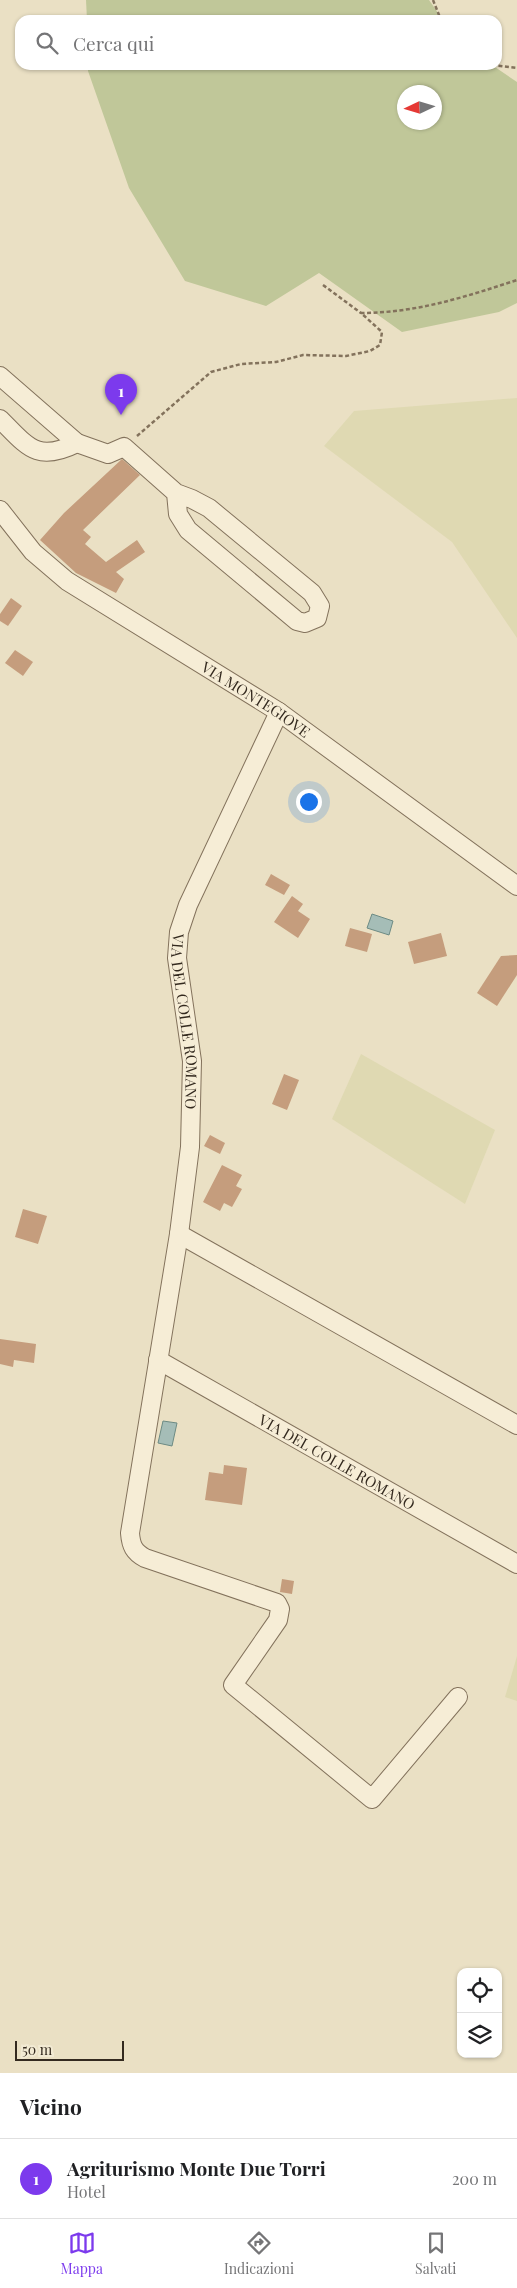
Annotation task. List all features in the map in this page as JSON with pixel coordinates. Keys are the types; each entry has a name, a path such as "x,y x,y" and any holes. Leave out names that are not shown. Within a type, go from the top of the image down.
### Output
{"street":[{"path":"0,376 77,443 108,454 124,447 176,493 192,498 209,508 312,593 320,606 317,618 305,624 297,621 192,534 178,514 176,493"},
{"path":"1,422 39,452 59,451 77,443"},
{"name":"VIA MONTEGIOVE","path":"0,510 33,552 68,581 279,712 517,886"},
{"name":"VIA DEL COLLE ROMANO","path":"279,712 188,905 179,932 177,966 191,1044 193,1087 189,1154 179,1234 130,1533 131,1544 137,1553 146,1558 272,1600 280,1608 275,1624 233,1685 372,1799 458,1697"},
{"path":"179,1234 517,1425"},
{"name":"VIA DEL COLLE ROMANO","path":"158,1360 517,1564"}],"path":[{"path":"433,0 439,15"},
{"path":"502,66 517,68"},
{"path":"361,313 392,313 447,303 517,280"},
{"path":"124,447 211,372 241,364 276,362 303,355 346,356 370,352 380,345 382,332 361,313 323,285"}],"shaded area":[{"path":"517,398 517,638 452,542 324,446 354,411"},
{"path":"361,1054 495,1130 465,1204 332,1119"},
{"path":"517,1656 517,1701 505,1697"}],"green space":[{"path":"86,0 429,0 440,15 87,15"},
{"path":"88,70 499,70 517,82 517,303 499,312 402,332 319,273 266,306 185,281 129,188"}],"water":[{"path":"372,914 393,921 389,935 367,928"},
{"path":"163,1421 177,1423 172,1446 158,1443"}],"building":[{"path":"122,459 140,475 83,530 91,537 85,544 106,562 137,540 145,552 116,572 124,579 116,593 76,573 40,540 64,513"},
{"path":"11,598 22,606 8,626 0,621 0,614"},
{"path":"15,650 33,662 23,676 5,663"},
{"path":"271,874 290,885 284,895 265,885"},
{"path":"292,896 303,904 298,911 310,919 298,938 274,922"},
{"path":"350,928 372,934 367,952 345,946"},
{"path":"441,933 447,956 414,964 408,942"},
{"path":"517,955 517,975 497,1006 477,993 501,956"},
{"path":"284,1074 299,1080 287,1110 272,1104"},
{"path":"210,1135 225,1143 220,1154 204,1146"},
{"path":"222,1165 242,1175 236,1186 242,1189 232,1207 224,1203 220,1211 203,1202"},
{"path":"23,1209 47,1216 38,1244 15,1237"},
{"path":"0,1339 36,1344 34,1363 14,1360 13,1367 0,1364"},
{"path":"224,1465 247,1468 242,1505 205,1500 209,1472 223,1474"},
{"path":"282,1579 294,1581 292,1594 280,1592"}],"place":[{"name":"Agriturismo Monte Due Torri","path":"121,415"}]}
